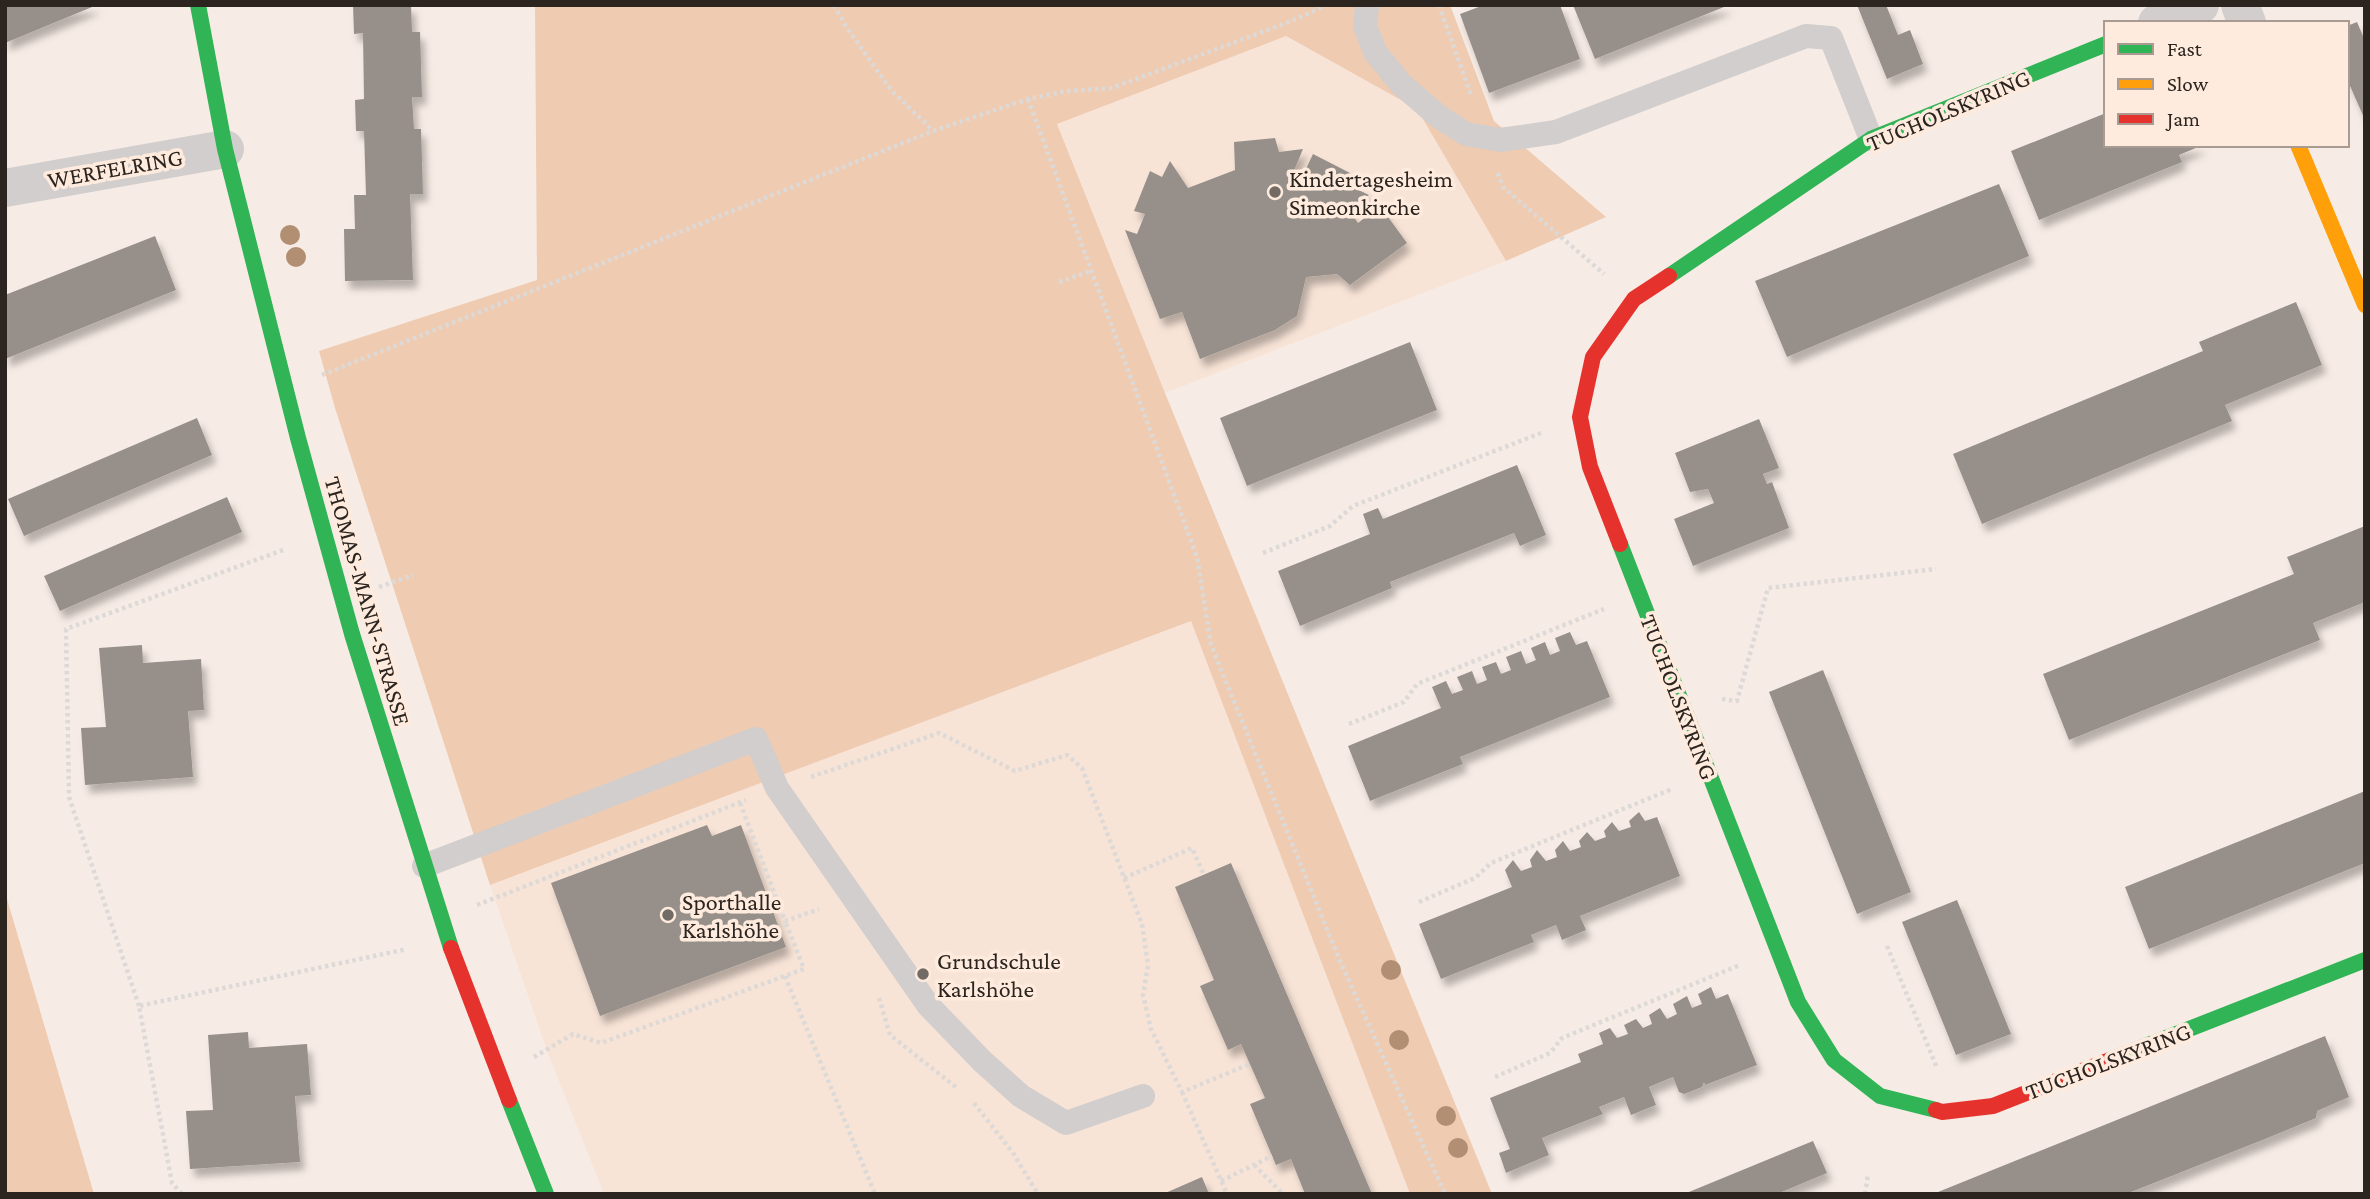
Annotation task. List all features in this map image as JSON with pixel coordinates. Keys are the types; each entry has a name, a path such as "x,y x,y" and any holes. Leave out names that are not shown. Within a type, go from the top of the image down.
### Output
{"street":[{"name":"THOMAS-MANN-STRASSE","path":"198,5 225,149 324,536 448,941 546,1194"},
{"path":"2162,21 2200,5"},
{"name":"TUCHOLSKYRING","path":"2104,45 1871,139 1634,299 1593,357 1580,417 1590,467 1798,1002 1834,1060 1880,1097 1942,1112 1993,1106 2365,960"},
{"path":"2299,147 2365,305"},
{"name":"WERFELRING","path":"5,188 225,149"}],"lane":[{"path":"1367,5 1365,26 1375,52 1401,84 1438,116 1466,134 1500,140 1556,132 1806,36 1831,38 1871,139"},
{"path":"424,866 756,739 777,788 928,1005 982,1061 1021,1096 1066,1123 1143,1096"}],"path":[{"path":"834,5 891,90 933,131"},
{"path":"285,390 933,131 1028,99 1067,91 1112,88 1289,22 1327,5"},
{"path":"1028,99 1197,557 1210,645 1339,961 1445,1194"},
{"path":"1059,282 1091,271"},
{"path":"1264,552 1330,526 1353,506 1580,417"},
{"path":"182,1194 172,1183 139,1006 69,797 66,629 324,536"},
{"path":"1679,694 1737,701 1768,588 1936,569"},
{"path":"1349,724 1404,702 1417,684 1640,595"},
{"path":"441,920 777,788 939,733 1014,771 1067,755 1082,768 1142,924 1148,965 1143,995 1151,1029 1182,1092 1250,1064"},
{"path":"1419,902 1475,878 1491,863 1709,774"},
{"path":"499,1073 547,1051 573,1034 601,1043 804,969 740,803"},
{"path":"1124,878 1192,848 1204,875"},
{"path":"785,921 827,906"},
{"path":"139,1006 448,941"},
{"path":"1887,946 1955,1111"},
{"path":"1495,1077 1550,1053 1562,1038 1778,949"},
{"path":"785,976 875,1194"},
{"path":"876,986 890,1035 959,1089"},
{"path":"970,1097 1013,1153 1038,1194"},
{"path":"1222,1181 1272,1156"},
{"path":"1254,1165 1283,1194"},
{"path":"1865,1194 1868,1175"}],"shaded area":[{"path":"535,5 1450,5 1494,121 1606,217 1506,261 1417,109 1286,36 1057,124 1492,1194 1410,1194 1191,621 490,885 335,408 319,351 537,280"},
{"name":"Kindertagesheim Simeonkirche","path":"1286,36 1417,109 1506,261 1165,393 1057,123"},
{"name":"Grundschule Karlshöhe","path":"1191,621 1410,1194 604,1194 547,1051 490,885"},
{"path":"5,892 94,1194 5,1194"}],"building":[{"path":"5,5 97,5 5,43"},
{"path":"353,5 411,5 412,32 420,32 422,97 412,97 414,129 421,129 423,194 410,194 413,280 345,281 344,229 355,229 354,195 366,195 364,131 356,131 355,100 364,99 363,33 354,34"},
{"path":"1484,5 1560,5 1580,59 1489,93 1460,14"},
{"path":"1573,5 1729,5 1595,59"},
{"path":"1857,5 1886,5 1898,35 1910,30 1923,64 1887,79"},
{"path":"2357,22 2365,41 2365,120 2349,84 2349,25"},
{"path":"2104,114 2104,147 2198,147 2179,155 2182,162 2039,220 2011,151"},
{"path":"1275,138 1279,152 1303,149 1293,173 1302,177 1313,154 1350,173 1346,184 1369,195 1348,209 1358,223 1380,206 1407,243 1350,285 1337,274 1306,277 1297,316 1275,330 1200,359 1182,312 1160,319 1125,230 1137,234 1145,214 1134,211 1150,171 1162,177 1170,161 1188,188 1235,170 1234,142"},
{"path":"1999,184 2029,256 1787,357 1755,281"},
{"path":"155,236 176,290 5,359 5,295"},
{"path":"2296,302 2322,365 2225,405 2232,421 1982,524 1953,454 2203,351 2199,342"},
{"path":"1410,342 1437,410 1247,486 1220,418"},
{"path":"197,418 212,455 24,536 8,499"},
{"path":"1759,419 1779,468 1763,474 1767,484 1772,482 1789,528 1693,566 1674,519 1714,503 1708,489 1690,492 1675,453"},
{"path":"1517,465 1546,535 1520,546 1514,533 1390,582 1392,588 1300,626 1278,571 1370,534 1363,514 1378,508 1383,519"},
{"path":"227,497 242,532 60,611 44,576"},
{"path":"2365,526 2365,602 2313,623 2320,640 2069,740 2043,674 2294,574 2287,557"},
{"path":"1570,632 1576,645 1587,641 1610,697 1460,757 1463,764 1370,801 1348,746 1441,708 1432,687 1446,681 1452,694 1463,690 1457,677 1472,671 1477,684 1487,680 1482,667 1496,662 1501,674 1511,670 1506,657 1521,651 1526,664 1536,660 1531,648 1545,642 1550,655 1560,651 1555,638"},
{"path":"142,645 143,663 201,659 204,710 188,711 193,777 85,785 81,728 106,727 99,648"},
{"path":"1823,670 1911,892 1857,914 1769,692"},
{"path":"2365,791 2365,863 2149,949 2125,887"},
{"path":"1639,812 1645,821 1657,817 1680,876 1580,916 1586,930 1562,940 1556,925 1531,935 1534,942 1441,979 1419,924 1512,887 1505,870 1513,860 1521,871 1532,867 1530,860 1537,850 1546,861 1557,857 1555,850 1563,841 1570,851 1581,847 1579,841 1587,832 1595,841 1606,837 1604,831 1612,822 1619,831 1631,827 1629,821"},
{"name":"Sporthalle Karlshöhe","path":"707,825 712,836 741,825 786,947 600,1016 551,883"},
{"path":"1231,863 1372,1194 1305,1194 1291,1159 1276,1165 1250,1104 1265,1098 1241,1044 1228,1050 1200,986 1214,980 1175,887"},
{"path":"1957,900 2011,1034 1956,1055 1902,922"},
{"path":"1711,987 1716,999 1728,994 1757,1065 1705,1085 1704,1082 1702,1087 1684,1094 1679,1092 1673,1077 1649,1087 1656,1105 1631,1115 1624,1097 1599,1107 1603,1114 1542,1138 1549,1155 1506,1173 1499,1153 1510,1149 1490,1098 1581,1062 1578,1054 1603,1044 1599,1033 1610,1028 1617,1038 1628,1034 1624,1025 1636,1019 1643,1028 1652,1024 1649,1015 1660,1008 1667,1019 1677,1014 1673,1004 1687,996 1692,1008 1702,1004 1698,994"},
{"path":"248,1032 249,1048 307,1044 311,1095 295,1096 300,1162 190,1169 186,1111 213,1110 208,1035"},
{"path":"2325,1036 2349,1097 2317,1111 2316,1118 2265,1139 2126,1194 1933,1194"},
{"path":"1813,1141 1827,1173 1777,1194 1684,1194"},
{"path":"1202,1177 1209,1194 1163,1194"}],"traffic: fast":[{"path":"198,5 225,149 298,438 352,634 451,948"},
{"path":"1669,276 1871,139 2104,45"},
{"path":"1620,544 1798,1002 1834,1060 1880,1096 1936,1110"},
{"path":"2110,1060 2365,960"},
{"path":"509,1100 546,1194"}],"traffic: slow":[{"path":"2299,147 2365,305"}],"traffic: jam":[{"path":"1620,544 1590,467 1580,417 1593,357 1634,299 1669,276"},
{"path":"451,948 509,1100"},
{"path":"1936,1110 1942,1112 1993,1106 2110,1060"}],"place":[{"name":"Kindertagesheim Simeonkirche","path":"1275,192"},
{"name":"Sporthalle Karlshöhe","path":"668,915"},
{"name":"Grundschule Karlshöhe","path":"923,974"}]}
